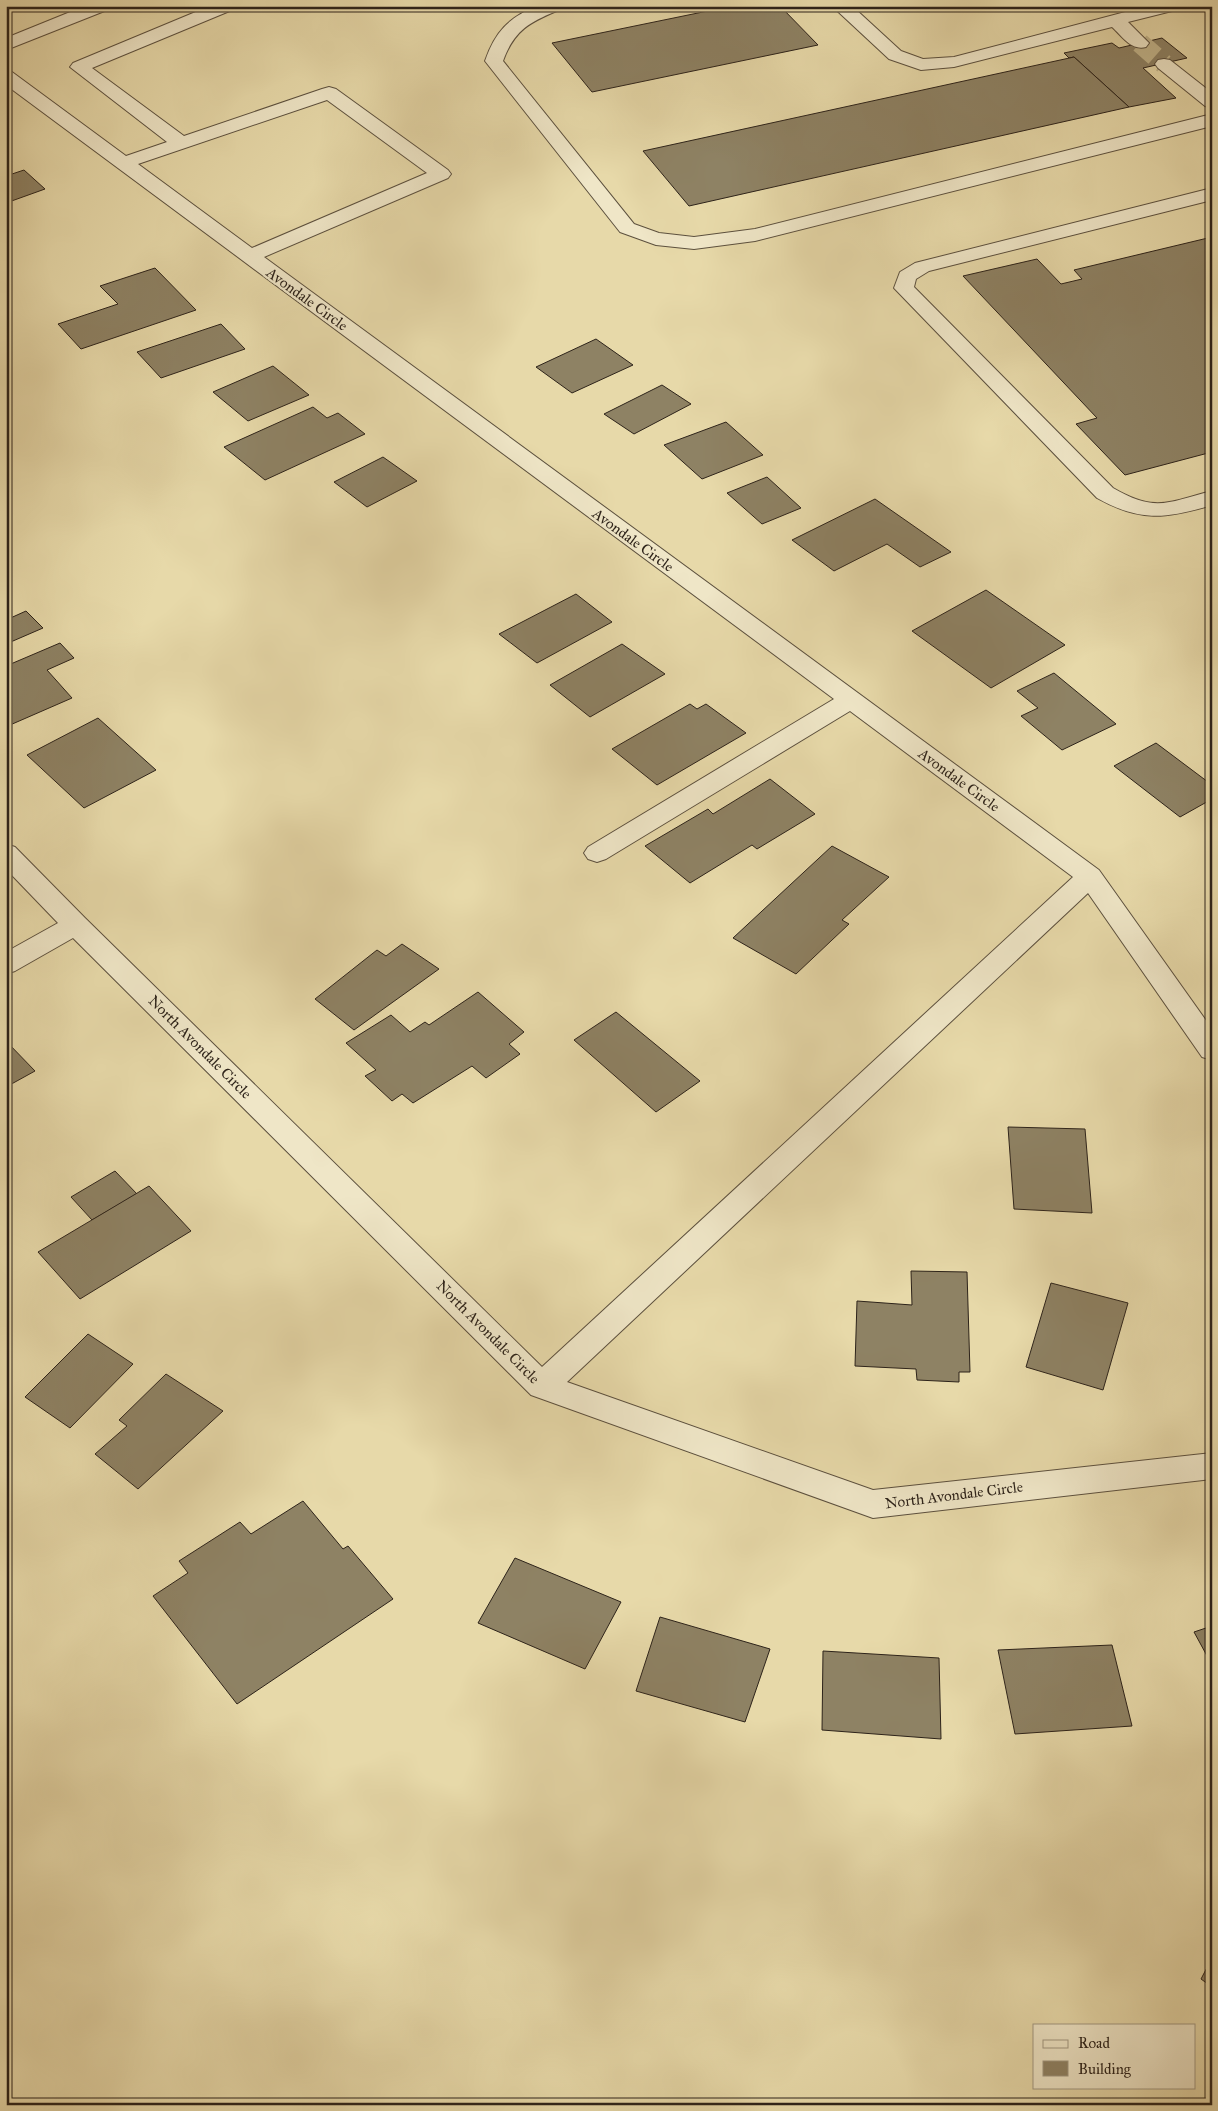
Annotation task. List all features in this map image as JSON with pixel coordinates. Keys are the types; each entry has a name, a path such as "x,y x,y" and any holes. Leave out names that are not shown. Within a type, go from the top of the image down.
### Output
{"street":[{"path":"6,45 101,6"},
{"path":"182,143 80,67 226,6"},
{"path":"553,6 526,17 501,41 494,61 626,228 656,239 694,243 755,235 1212,120"},
{"path":"841,6 895,55 921,65 954,62 1170,6"},
{"path":"1115,20 1140,43"},
{"path":"1164,64 1212,102"},
{"name":"Avondale Circle","path":"6,76 1090,876 1212,1050"},
{"path":"123,163 329,94 441,174 249,256"},
{"path":"1212,194 922,267 907,276 904,288 1105,493 1122,504 1146,511 1168,511 1212,498"},
{"path":"597,853 851,700"},
{"name":"North Avondale Circle","path":"6,853 76,925 542,1386 873,1504 1212,1466"},
{"path":"542,1386 1090,876"},
{"path":"6,964 76,925"}],"building":[{"path":"732,6 780,6 818,45 592,92 552,43"},
{"path":"1162,38 1187,58 1143,68 1176,98 1129,107 1074,57 1069,58 1064,53 1112,43 1119,48"},
{"path":"1074,57 1129,107 689,206 643,151"},
{"path":"24,170 45,189 6,203 6,176"},
{"path":"1212,237 1212,452 1125,475 1076,424 1097,418 963,276 1037,259 1061,284 1082,279 1074,270"},
{"path":"155,268 196,310 81,349 58,324 118,304 100,286"},
{"path":"221,324 245,349 161,378 137,352"},
{"path":"596,339 633,365 572,393 536,367"},
{"path":"273,366 309,395 248,421 213,392"},
{"path":"662,385 691,404 634,434 604,414"},
{"path":"313,407 327,418 338,413 365,434 265,480 224,447"},
{"path":"726,422 763,455 702,479 664,445"},
{"path":"383,457 417,481 367,507 334,482"},
{"path":"767,477 801,508 762,524 727,493"},
{"path":"875,499 951,552 920,567 887,544 834,571 792,540"},
{"path":"986,590 1065,645 991,688 912,631"},
{"path":"576,594 612,622 537,663 499,634"},
{"path":"26,611 43,628 6,644 6,620"},
{"path":"60,643 74,658 47,670 72,698 10,725 6,721 6,666"},
{"path":"622,644 665,674 590,717 550,685"},
{"path":"1054,673 1116,724 1062,750 1021,716 1038,708 1017,691"},
{"path":"690,704 697,709 706,704 746,733 657,785 612,749"},
{"path":"98,718 156,770 84,808 27,755"},
{"path":"1156,743 1212,785 1212,799 1180,817 1114,766"},
{"path":"770,779 815,814 757,849 752,845 690,883 645,846 708,809 713,814"},
{"path":"832,846 889,877 842,920 849,924 796,974 733,938"},
{"path":"402,944 439,969 354,1030 315,999 377,950 386,956"},
{"path":"478,992 524,1032 509,1044 520,1054 486,1078 472,1066 413,1103 402,1094 392,1101 365,1076 376,1070 346,1043 391,1015 410,1032 425,1022 429,1025"},
{"path":"616,1012 700,1081 656,1112 574,1040"},
{"path":"6,1041 35,1071 6,1087"},
{"path":"1008,1127 1085,1129 1092,1213 1014,1209"},
{"path":"115,1171 137,1194 92,1220 71,1197"},
{"path":"149,1186 191,1231 80,1299 38,1252"},
{"path":"911,1271 967,1272 970,1372 959,1372 959,1382 917,1380 916,1369 855,1366 857,1301 912,1305"},
{"path":"1051,1283 1128,1303 1103,1390 1026,1367"},
{"path":"88,1334 133,1364 70,1428 25,1397"},
{"path":"166,1374 223,1411 138,1489 95,1454 127,1426 119,1420"},
{"path":"303,1501 343,1549 348,1546 393,1599 237,1704 153,1596 188,1573 179,1561 240,1522 251,1534"},
{"path":"515,1558 621,1602 585,1669 478,1623"},
{"path":"660,1617 770,1649 745,1722 636,1691"},
{"path":"1212,1626 1212,1665 1194,1632"},
{"path":"1112,1645 1132,1726 1015,1734 998,1650"},
{"path":"823,1651 939,1658 941,1739 822,1730"},
{"path":"1212,1958 1212,1987 1201,1979"},
{"path":"1212,2086 1212,2105 1202,2105"}],"tunnel":[{"path":"1140,43 1164,64"}]}
